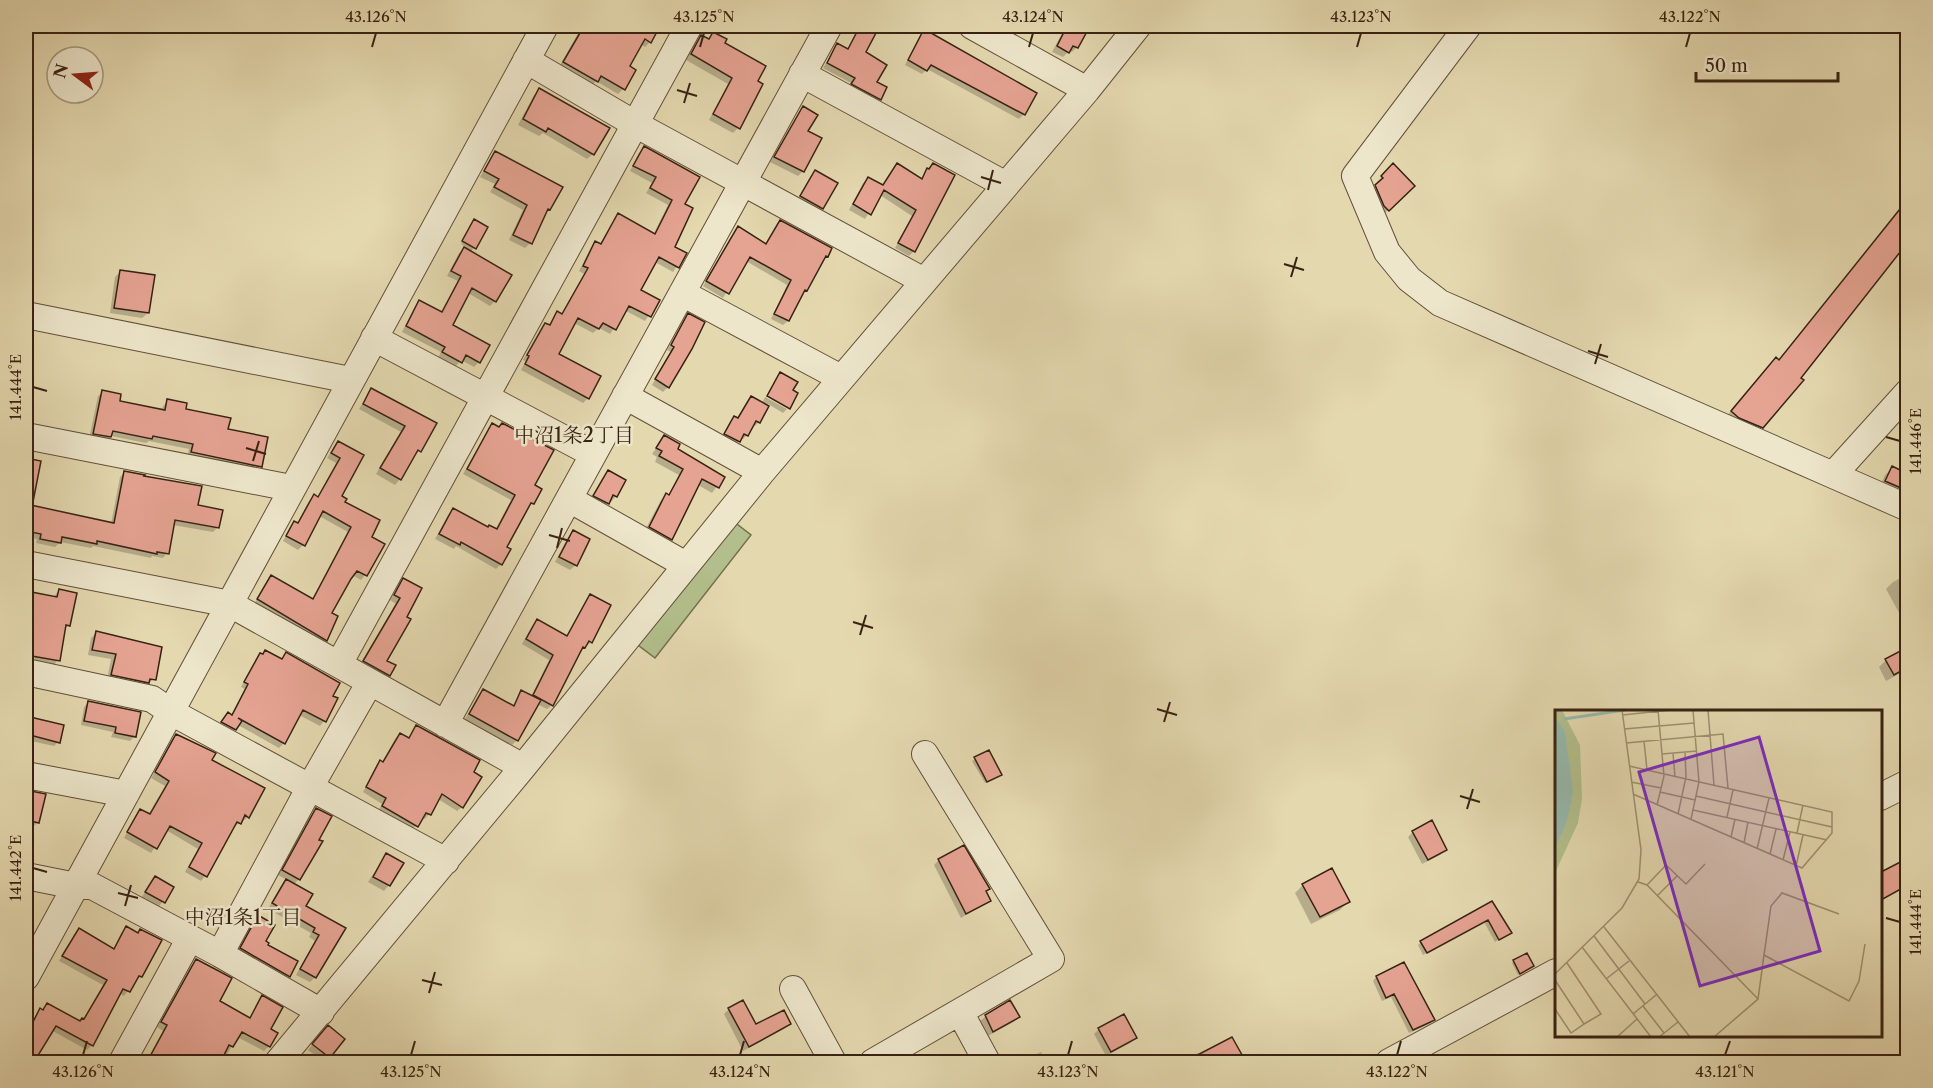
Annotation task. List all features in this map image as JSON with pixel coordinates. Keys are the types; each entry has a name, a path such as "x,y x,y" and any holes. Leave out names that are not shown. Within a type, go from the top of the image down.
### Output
{"street":[{"path":"26,976 545,26"},
{"path":"339,664 689,26"},
{"path":"445,724 829,26"},
{"path":"972,26 1087,90"},
{"path":"278,1062 446,861 762,472 1087,90 1138,26"},
{"path":"1468,26 1355,176 1387,252 1409,279 1440,303 1908,508"},
{"path":"526,60 635,124 924,281"},
{"path":"802,74 1006,185"},
{"path":"682,293 841,378"},
{"path":"26,315 350,380"},
{"path":"374,338 593,454"},
{"path":"1833,475 1908,392"},
{"path":"625,396 762,472"},
{"path":"26,436 291,488"},
{"path":"569,499 686,566"},
{"path":"26,564 230,604 523,767"},
{"path":"26,672 152,699 171,712 446,861"},
{"path":"220,954 310,787 370,682"},
{"path":"873,1062 1051,959 925,754"},
{"path":"26,775 126,794"},
{"path":"1882,796 1908,783"},
{"path":"26,876 75,886 92,886 220,954 321,1012"},
{"path":"122,1062 190,938"},
{"path":"1389,1062 1555,973"},
{"path":"793,989 833,1062"},
{"path":"960,1012 987,1062"}],"green space":[{"path":"733,521 751,535 655,658 638,645"}],"building":[{"path":"584,26 660,26 651,43 645,39 630,66 636,70 625,90 601,76 598,82 563,62"},
{"path":"860,26 867,26 877,31 866,52 887,65 877,82 887,87 881,100 851,84 855,78 827,63 837,43 848,49"},
{"path":"1067,26 1090,26 1078,48 1073,46 1069,53 1057,46"},
{"path":"924,29 1037,93 1025,115 931,65 927,71 908,60"},
{"path":"713,32 727,39 725,43 766,66 758,81 763,84 740,129 713,114 732,78 691,54 701,35 709,39"},
{"path":"539,88 610,128 594,155 548,128 546,132 523,119"},
{"path":"803,106 818,115 808,131 822,138 804,172 774,157"},
{"path":"644,146 700,177 685,204 693,208 675,247 687,253 679,268 659,257 641,290 660,300 651,317 629,306 616,330 603,323 599,329 578,318 559,354 601,376 589,399 525,364 529,356 527,355 545,323 550,325 557,311 562,314 588,268 583,266 595,241 601,244 618,213 655,234 672,200 650,188 656,177 633,166"},
{"path":"495,151 563,187 550,210 548,209 532,244 513,235 527,205 494,187 499,179 484,171"},
{"path":"897,163 922,179 927,168 929,169 933,163 955,175 915,252 898,243 916,210 884,190 871,215 853,204 868,177 883,185"},
{"path":"1393,163 1415,186 1389,211 1384,206 1375,185"},
{"path":"815,170 838,183 823,209 800,196"},
{"path":"1908,199 1908,242 1801,378 1804,380 1763,428 1739,418 1731,411 1776,357 1779,360"},
{"path":"474,219 488,227 476,249 462,241"},
{"path":"780,220 832,248 807,291 805,290 789,321 774,314 791,280 750,257 729,294 706,281 738,226 766,244"},
{"path":"464,247 512,275 496,302 472,288 453,325 490,345 480,363 466,355 462,363 442,352 445,347 406,326 419,300 442,312 461,276 451,271"},
{"path":"120,270 155,275 149,313 114,308"},
{"path":"688,313 705,322 669,388 655,379 674,347 671,345"},
{"path":"780,372 798,382 793,390 798,393 790,409 767,396"},
{"path":"371,388 437,423 421,452 418,450 401,480 380,468 405,426 363,404"},
{"path":"102,390 121,394 120,401 165,410 167,399 187,403 186,409 231,418 228,429 268,437 262,467 191,452 193,444 153,436 152,439 113,431 111,437 93,434"},
{"path":"751,396 769,406 760,423 756,421 748,436 744,434 740,442 724,434 734,416 738,418"},
{"path":"492,423 499,427 502,423 554,450 535,485 542,489 534,504 531,503 507,547 511,549 502,565 461,542 460,545 439,534 453,508 488,527 489,525 497,529 515,495 467,469"},
{"path":"664,435 680,444 678,449 725,477 719,488 702,479 672,540 649,527 666,493 669,495 683,469 659,456 662,451 656,448"},
{"path":"338,441 364,455 342,496 347,499 345,502 380,520 372,537 385,544 367,576 357,571 351,579 332,613 338,616 327,641 257,599 271,575 313,599 351,527 323,511 305,546 286,536 294,521 298,523 314,494 318,497 340,458 331,453"},
{"path":"26,458 41,461 33,502 26,501"},
{"path":"1892,466 1908,474 1908,491 1885,481"},
{"path":"608,470 626,480 617,497 613,495 609,504 593,496"},
{"path":"124,471 202,486 198,505 223,510 219,528 175,520 169,554 157,552 157,554 97,541 97,544 62,537 61,543 40,539 41,534 26,531 26,504 114,523"},
{"path":"573,530 590,539 577,566 559,557"},
{"path":"403,578 422,588 407,617 411,619 387,661 396,665 390,676 363,661 400,598 394,595"},
{"path":"59,589 77,593 70,626 66,625 60,661 26,655 26,591 57,597"},
{"path":"590,594 611,605 592,643 589,641 585,648 583,647 553,706 533,695 553,655 526,639 537,619 567,636"},
{"path":"96,631 162,647 156,680 150,679 149,683 111,675 116,654 92,650"},
{"path":"1908,647 1908,667 1894,675 1885,659"},
{"path":"265,650 282,659 286,652 340,683 333,696 338,698 326,722 303,710 285,744 238,718 242,721 236,730 221,722 228,712 232,715 248,684 244,682 260,653 263,654"},
{"path":"483,689 514,706 521,690 541,700 518,741 469,714"},
{"path":"88,701 141,712 136,737 115,733 116,727 84,721"},
{"path":"26,716 64,725 60,743 26,734"},
{"path":"416,725 480,760 474,772 482,777 463,808 442,794 431,815 426,813 418,827 382,806 386,798 366,787 380,760 383,762 400,733 409,738"},
{"path":"176,734 216,753 212,760 265,788 249,818 245,815 241,824 237,822 207,877 189,867 202,843 170,826 157,849 127,832 140,809 150,814 169,781 155,772"},
{"path":"989,750 1002,775 987,782 974,757"},
{"path":"26,790 46,794 39,823 26,820"},
{"path":"316,808 332,816 319,840 323,841 300,880 282,870"},
{"path":"1432,820 1447,850 1428,860 1412,831"},
{"path":"964,845 990,889 986,891 991,901 966,914 938,859"},
{"path":"386,853 404,863 390,886 373,877"},
{"path":"1908,858 1908,885 1882,899 1882,871"},
{"path":"1332,868 1350,902 1320,917 1302,884"},
{"path":"155,876 174,887 165,903 145,892"},
{"path":"286,879 313,894 306,906 346,928 316,978 300,969 319,935 313,932 315,928 272,903"},
{"path":"1492,901 1512,933 1499,940 1488,920 1427,953 1420,941"},
{"path":"258,915 275,925 266,941 268,945 298,961 290,977 240,948"},
{"path":"126,926 138,933 140,929 162,940 142,977 139,976 130,992 123,989 93,1046 56,1026 34,1062 26,1062 26,1026 30,1028 40,1008 43,1010 47,1003 80,1021 84,1019 107,980 62,956 79,928 114,949"},
{"path":"1527,953 1534,966 1520,974 1513,960"},
{"path":"196,959 232,978 220,1001 250,1018 262,995 283,1007 271,1029 278,1033 270,1047 242,1032 233,1047 229,1045 223,1057 220,1056 216,1062 147,1062 167,1025 161,1022"},
{"path":"1404,962 1435,1020 1413,1030 1394,994 1386,998 1376,976"},
{"path":"743,1000 756,1024 784,1010 791,1024 749,1047 728,1008"},
{"path":"1010,1000 1020,1017 993,1032 985,1015"},
{"path":"1124,1014 1137,1038 1111,1052 1098,1028"},
{"path":"328,1025 345,1039 330,1058 312,1044"},
{"path":"1232,1037 1246,1062 1184,1062"}],"district":[{"name":"中沼1条2丁目","path":"574,435"},
{"name":"中沼1条1丁目","path":"243,917"}]}
